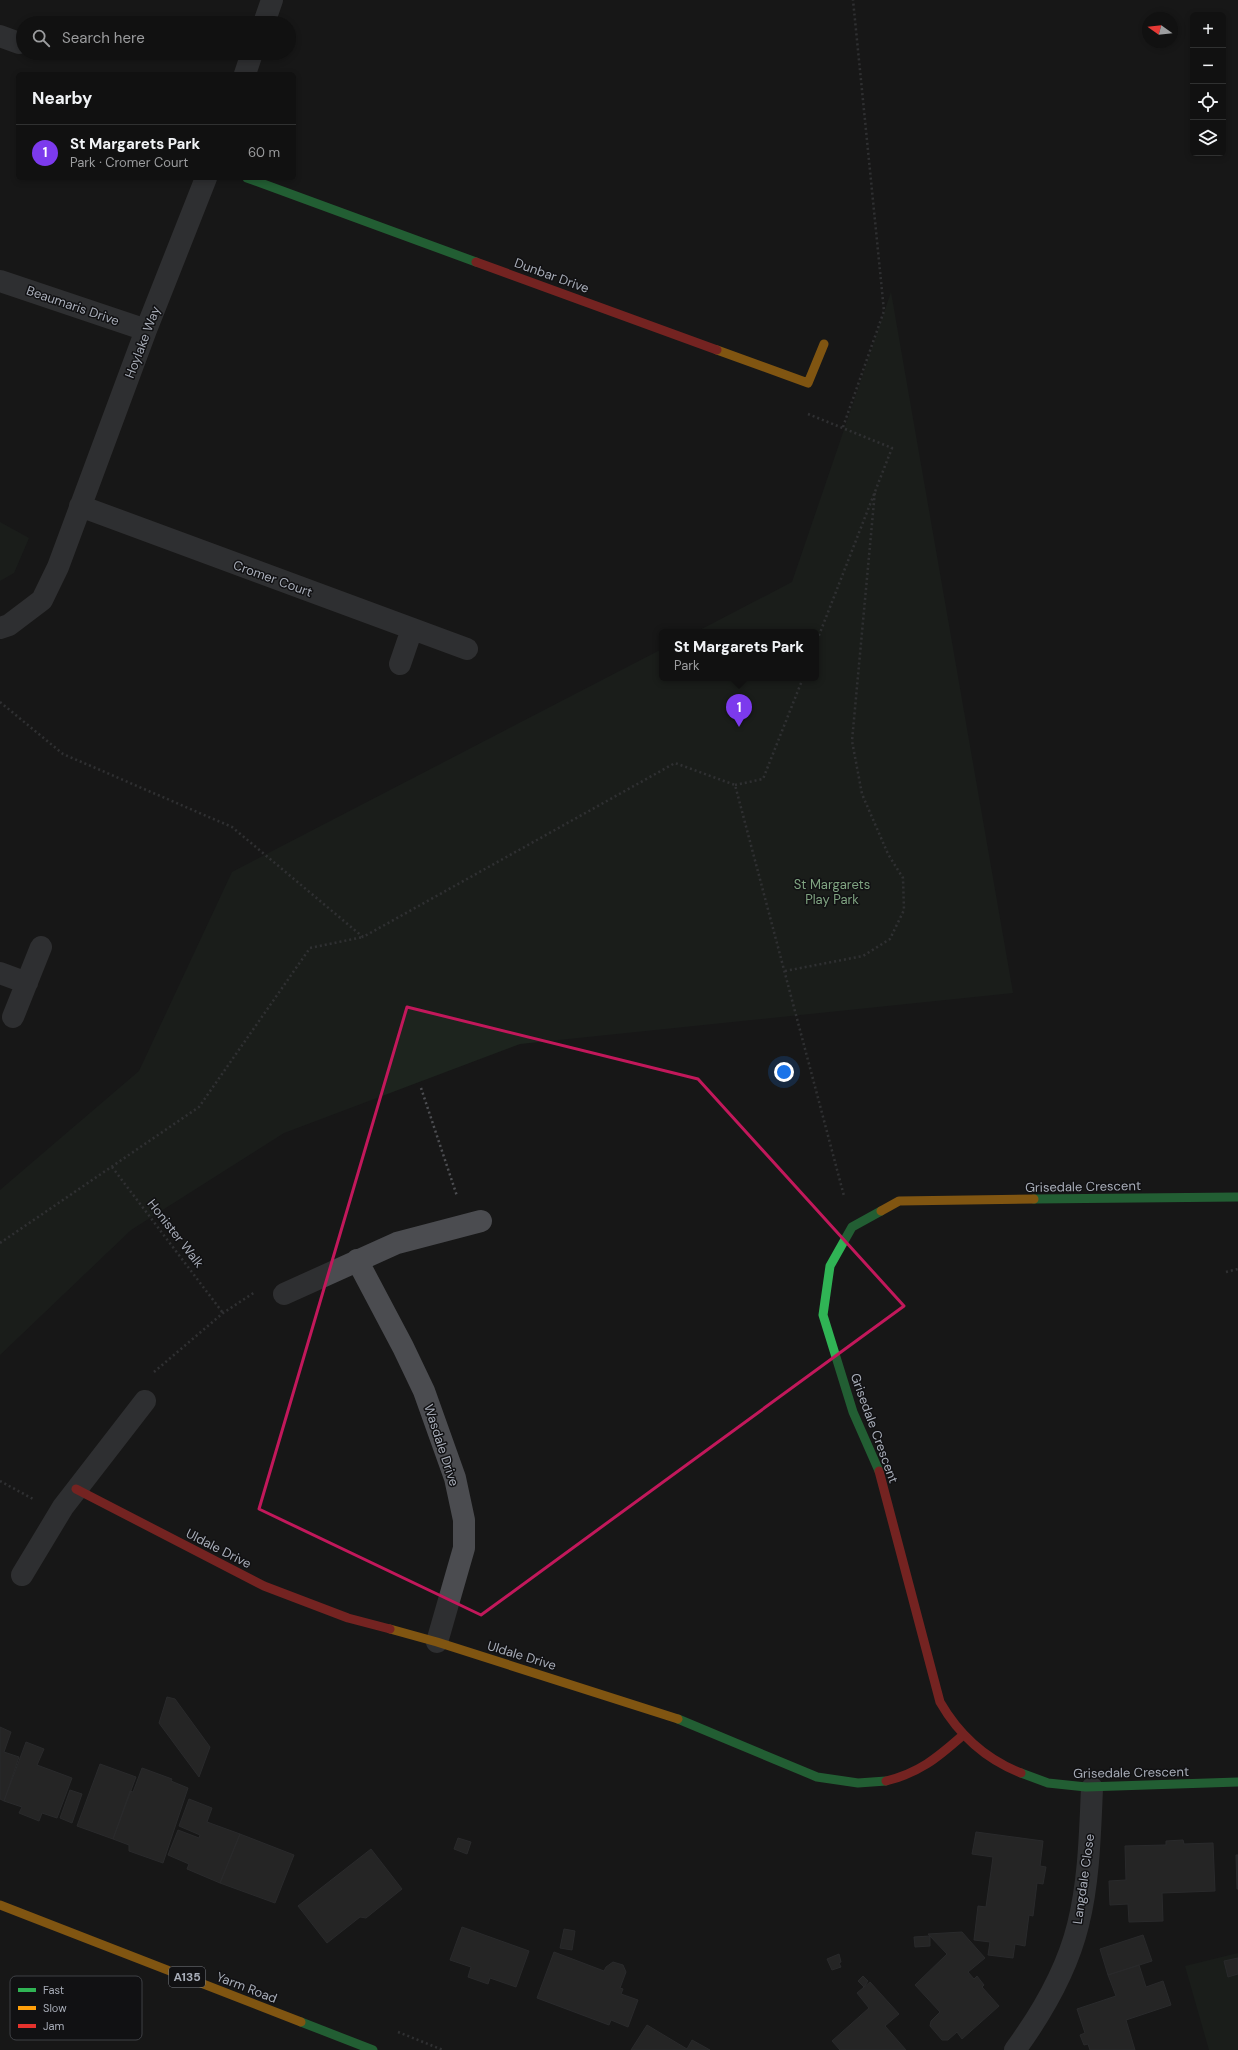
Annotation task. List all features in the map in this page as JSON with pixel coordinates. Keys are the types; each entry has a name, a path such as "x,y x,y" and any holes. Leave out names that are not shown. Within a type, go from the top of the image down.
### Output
{"street":[{"path":"266,16 272,0"},
{"path":"246,72 250,60"},
{"name":"Hoylake Way","path":"0,628 9,625 42,600 58,567 146,330 205,180"},
{"name":"Dunbar Drive","path":"252,180 808,383"},
{"name":"Beaumaris Drive","path":"0,281 146,330"},
{"path":"808,383 824,344"},
{"name":"Cromer Court","path":"80,506 466,649"},
{"path":"400,664 412,629"},
{"path":"13,1017 41,947"},
{"path":"0,973 27,983"},
{"name":"Grisedale Crescent","path":"1238,1197 899,1201 852,1227 830,1266 823,1315 853,1412 881,1476 940,1702 946,1714 962,1736 984,1754 1010,1768 1038,1779 1066,1786 1092,1788 1238,1782"},
{"path":"284,1294 356,1260 397,1243 481,1221"},
{"name":"Wasdale Drive","path":"356,1260 404,1347 424,1391 447,1451 457,1485 464,1520 464,1548 437,1642"},
{"path":"22,1575 48,1529 76,1489 145,1401"},
{"name":"Uldale Drive","path":"76,1489 264,1586 348,1618 437,1642 666,1714 817,1777 835,1782 880,1783 895,1779 924,1766 962,1736"},
{"name":"Langdale Close","path":"1015,2050 1033,2026 1056,1984 1078,1926 1088,1862 1092,1788"},
{"name":"Yarm Road","path":"0,1905 373,2050"}],"path":[{"path":"843,427 884,311 853,0"},
{"path":"808,383 796,409 892,448 819,635"},
{"path":"785,971 862,956 890,939 904,910 903,878 888,854 862,794 852,741 875,491"},
{"path":"0,1243 199,1107 310,948 363,937 675,763 735,785 763,780 801,681"},
{"path":"0,702 63,754 232,827 363,937"},
{"path":"735,785 846,1202"},
{"name":"Honister Walk","path":"112,1167 223,1313"},
{"path":"1226,1272 1238,1269"},
{"path":"0,1480 34,1499"}],"highlighted area":[{"path":"407,1007 698,1079 904,1306 481,1615 259,1509"}],"green space":[{"name":"St Margarets Play Park","path":"891,292 1013,993 520,1044 284,1133 131,1230 0,1355 0,1190 139,1071 232,872 659,651 659,681 819,681 819,629 702,629 792,582"},
{"path":"0,522 29,538 14,573 0,581"},
{"path":"1238,1953 1238,2050 1209,2050 1185,1966"}],"building":[{"path":"167,1697 175,1699 210,1747 199,1777 159,1723"},
{"path":"0,1727 11,1732 4,1752 19,1757 4,1801 0,1799"},
{"path":"26,1742 44,1749 37,1765 72,1778 57,1818 42,1813 39,1821 19,1813 22,1807 4,1801"},
{"path":"100,1764 136,1777 113,1839 77,1826"},
{"path":"142,1768 172,1779 171,1781 188,1788 163,1863 129,1851 129,1845 113,1839 130,1791 133,1792"},
{"path":"70,1790 82,1794 72,1823 60,1818"},
{"path":"189,1799 212,1808 207,1822 240,1834 220,1883 187,1869 189,1864 168,1855 178,1830 199,1838 200,1835 179,1826"},
{"path":"976,1832 1043,1841 1040,1866 1046,1867 1043,1884 1037,1883 1033,1916 1029,1915 1025,1946 1015,1944 1013,1958 988,1955 990,1942 974,1940 978,1906 986,1907 993,1857 972,1854"},
{"path":"240,1834 294,1855 275,1903 220,1883"},
{"path":"458,1838 471,1842 467,1854 454,1849"},
{"path":"1183,1840 1184,1844 1213,1843 1215,1891 1162,1893 1163,1921 1129,1922 1128,1904 1110,1905 1109,1881 1126,1880 1125,1846 1166,1845 1166,1841"},
{"path":"371,1849 402,1889 366,1918 360,1917 327,1943 298,1906"},
{"path":"1236,1855 1238,1855 1238,1889 1237,1889"},
{"path":"462,1927 529,1951 516,1987 490,1978 488,1984 468,1977 471,1967 450,1960"},
{"path":"564,1929 575,1931 572,1950 560,1948"},
{"path":"962,1932 985,1958 968,1972 974,1979 977,1976 984,1985 982,1987 999,2006 962,2039 957,2032 948,2040 942,2040 930,2026 931,2021 940,2012 915,1985 947,1954 928,1934"},
{"path":"1143,1935 1152,1961 1108,1975 1100,1949"},
{"path":"930,1936 930,1946 915,1947 914,1937"},
{"path":"554,1952 604,1971 606,1967 613,1962 623,1965 626,1972 620,1988 623,1989 621,1994 638,2000 628,2027 611,2020 609,2025 537,1998"},
{"path":"839,1954 841,1962 839,1963 841,1967 832,1970 827,1959"},
{"path":"1238,1958 1238,1974 1228,1977 1224,1961"},
{"path":"1139,1965 1146,1987 1163,1981 1171,2005 1126,2020 1135,2050 1090,2050 1088,2044 1084,2045 1080,2035 1085,2033 1077,2009 1116,1996 1108,1975"},
{"path":"863,1976 868,1981 864,1987 858,1981"},
{"path":"870,1982 899,2014 885,2026 906,2050 840,2050 832,2041 869,2008 857,1993"},
{"path":"647,2025 687,2049 692,2040 710,2050 631,2050"}],"traffic: fast":[{"path":"252,180 476,262"},
{"path":"1034,1199 1238,1197"},
{"path":"879,1471 853,1412 823,1315 830,1266 852,1227 881,1211"},
{"path":"678,1719 817,1777 858,1783 886,1781"},
{"path":"1021,1773 1048,1783 1086,1787 1238,1782"},
{"path":"301,2022 373,2050"}],"traffic: slow":[{"path":"717,350 808,383 824,344"},
{"path":"881,1211 899,1201 1034,1199"},
{"path":"390,1629 437,1642 678,1719"},
{"path":"0,1905 301,2022"}],"traffic: jam":[{"path":"476,262 717,350"},
{"path":"879,1471 940,1702 947,1714 974,1745 996,1761 1021,1773"},
{"path":"76,1489 264,1586 348,1618 390,1629"},
{"path":"886,1781 908,1774 927,1764 962,1736"}],"place":[{"name":"St Margarets Park","path":"739,727"}]}
